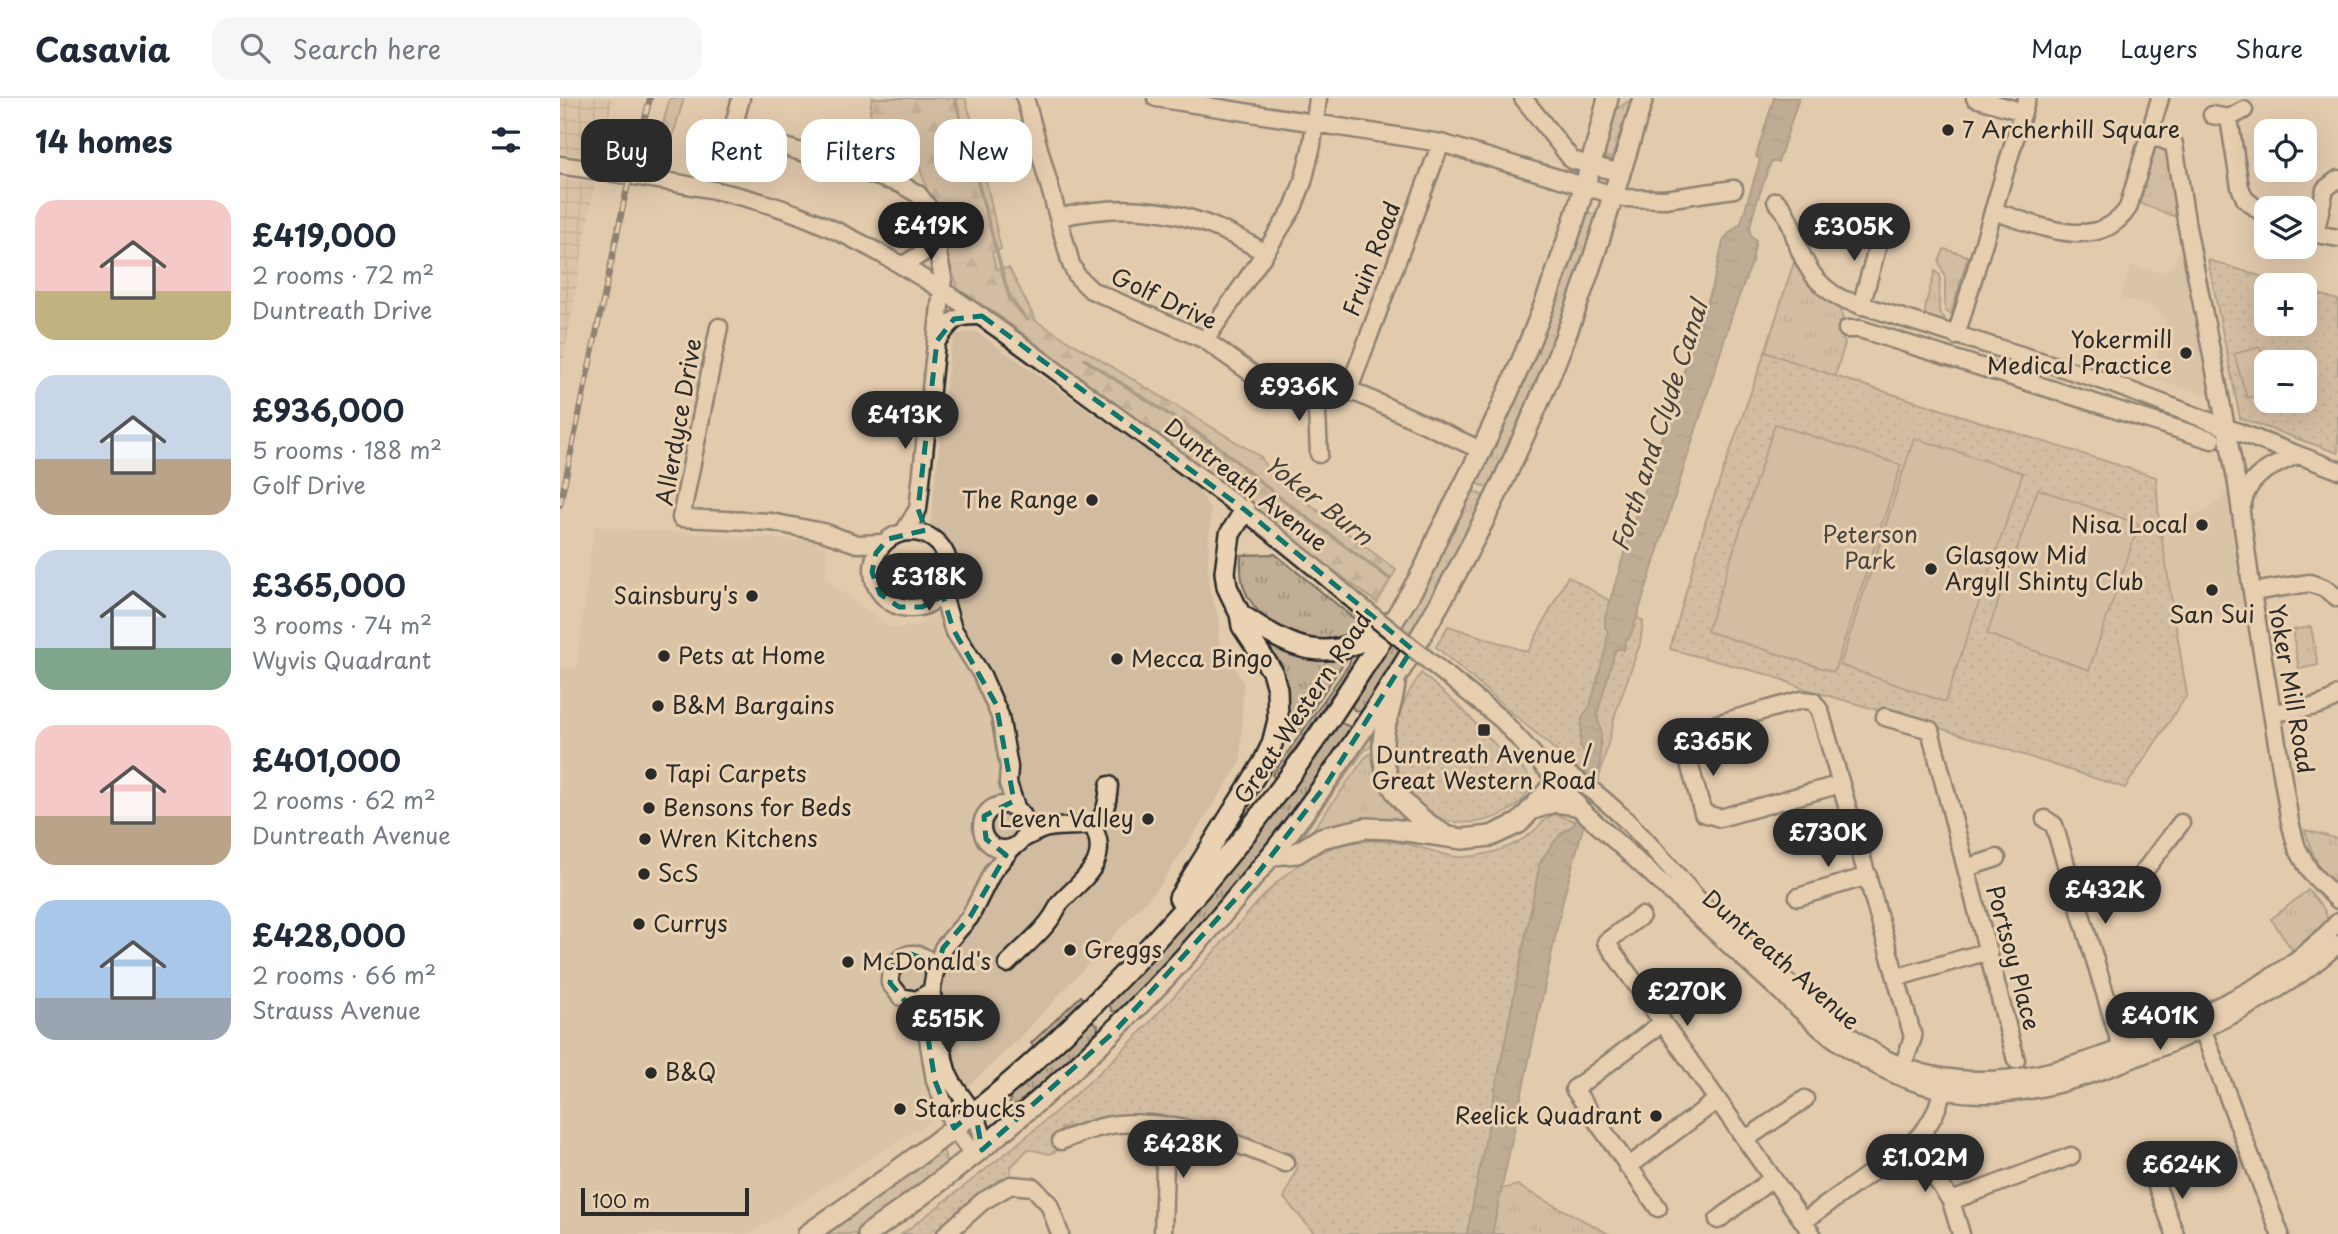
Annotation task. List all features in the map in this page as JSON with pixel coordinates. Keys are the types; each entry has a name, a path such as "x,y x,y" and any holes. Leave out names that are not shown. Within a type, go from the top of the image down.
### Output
{"main road":[{"name":"Great Western Road","path":"808,1234 867,1194 954,1128 1056,1041 1159,935 1233,850 1297,768 1337,709 1427,562 1483,451 1512,388 1545,303 1584,185 1608,98"},
{"path":"868,1234 982,1150 1117,1029 1171,974 1273,855 1325,786 1396,675 1474,539 1530,424 1574,316 1643,98"},
{"path":"1159,935 1272,744 1278,711 1275,679 1242,626 1240,614 1227,587 1225,559 1230,534 1245,510"},
{"path":"1240,614 1282,642 1317,649 1353,645 1366,639 1378,626 1392,621"},
{"path":"1396,675 1383,745 1388,776 1401,802 1424,822 1447,836"},
{"path":"1273,855 1297,853 1321,838 1366,828 1463,839 1491,836 1519,823 1533,809 1569,787"},
{"path":"1533,809 1554,802 1569,787"}],"street":[{"path":"736,119 741,98"},
{"name":"Golf Drive","path":"1026,98 1071,264 1082,284 1205,340 1254,375 1268,381 1303,390 1348,392 1373,398 1483,451"},
{"path":"1156,98 1441,143 1624,198 1665,199 1734,188"},
{"path":"1205,340 1287,220 1298,195 1315,124 1318,98"},
{"path":"1523,98 1572,160 1620,173"},
{"path":"1956,336 2025,105 1975,98"},
{"path":"1993,211 2063,232 2089,233 2107,229 2120,220 2128,208 2161,98"},
{"path":"2212,115 2229,118 2244,110"},
{"path":"2229,118 2240,187 2245,199 2254,206"},
{"name":"Yoker Mill Road","path":"2150,135 2174,144 2187,227 2228,429 2290,822 2297,848 2311,873 2338,900"},
{"name":"Fruin Road","path":"1348,392 1441,143"},
{"path":"787,148 910,188 928,207 943,278 918,509 904,532"},
{"name":"Duntreath Avenue","path":"560,165 708,190 812,220 902,266 982,316 1245,510 1502,720 1542,764 1569,787 1604,831 1820,1028 1859,1057 1942,1083 2026,1078 2124,1055 2279,988 2338,944"},
{"path":"2317,212 2325,189 2338,179"},
{"path":"1776,201 1788,216 1810,274 1835,295 1861,306 2107,382 2338,470"},
{"path":"1060,217 1101,210 1155,211 1203,221 1241,238 1265,253"},
{"path":"1861,306 1882,230"},
{"path":"2317,234 2338,239"},
{"path":"902,266 937,244"},
{"path":"937,341 954,319 982,316"},
{"name":"Allerdyce Drive","path":"719,327 681,518 771,522 823,532 857,544 883,543"},
{"path":"1847,330 1860,329 2212,440"},
{"path":"2100,406 2107,382"},
{"path":"1317,391 1319,454"},
{"name":"Yoker Mill Road","path":"2241,512 2245,491 2258,475 2297,455"},
{"path":"918,509 928,536"},
{"path":"857,544 872,572 876,587 885,599 899,607 922,607 937,598 948,578 949,563 942,548 928,536 904,532 883,543 876,553 872,572"},
{"path":"2252,592 2310,583 2324,588 2338,598"},
{"path":"944,589 953,629 982,675 996,704 1004,735 1009,768 1008,783 996,806"},
{"path":"922,607 953,629"},
{"path":"2272,713 2321,704 2334,700 2338,695"},
{"path":"1841,784 1720,818 1703,813 1685,749 1686,738 1695,730 1801,700 1813,701 1821,711 1913,1037 1901,1072"},
{"name":"Portsoy Place","path":"1885,717 1930,730 2016,1060"},
{"path":"911,1000 926,1026 934,1082 954,1128 967,1146 982,1150 983,1133 947,1070 939,1018 931,991 943,948 970,917 993,871 1027,828 1008,783"},
{"path":"989,844 1000,849 1017,844 1046,828 1079,828 1093,825 1105,811 1109,785"},
{"name":"Duntreath Avenue","path":"1569,787 1615,811 1670,866 1711,914 1817,1009 1901,1072"},
{"path":"993,871 982,822 988,811 1002,804 1046,828"},
{"path":"2045,819 2054,825 2124,1055"},
{"path":"2077,894 2138,879 2181,823"},
{"path":"1007,964 1043,926 1099,857 1101,847 1093,825"},
{"name":"Portsoy Place","path":"1966,868 1997,858"},
{"path":"1798,897 1868,876"},
{"path":"1641,916 1606,942 1808,1227 1927,1129 1935,1114 1942,1083"},
{"name":"Duntreath Avenue","path":"2200,1023 2275,975 2325,937 2338,922"},
{"path":"920,956 943,948"},
{"path":"1898,977 1989,951"},
{"path":"931,991 922,998 901,998 890,983 890,971 901,957 911,954 930,962 935,974"},
{"path":"1658,1208 1574,1089 1662,1023"},
{"path":"2200,1023 2276,1233"},
{"path":"1746,1139 1805,1099"},
{"path":"1628,1167 1717,1100"},
{"path":"1061,1141 1118,1124 1156,1123 1213,1136 1285,1163"},
{"path":"1163,1234 1166,1126"},
{"path":"1912,1143 1951,1201 1961,1234"},
{"path":"1951,1201 2071,1156"},
{"path":"1718,1220 1773,1178"},
{"path":"2155,1181 2175,1234"},
{"path":"946,1234 983,1201 1011,1185 1033,1187 1049,1204 1060,1234"}],"highlighted area":[{"path":"982,316 1245,510 1412,649 1325,786 1251,882 1115,1031 982,1150 975,1111 954,1128 935,1081 926,1026 890,983 893,965 911,954 938,965 943,948 970,917 1006,855 986,839 984,816 1014,801 996,704 953,629 943,596 922,607 899,607 880,594 872,572 876,553 888,539 926,530 918,509 937,341 954,319"}],"shaded area":[{"path":"560,98 614,98 608,119 581,119 581,155 560,153"},
{"path":"560,179 595,183 560,379"},
{"path":"2184,237 2209,392 2205,395 2150,378 2167,325 2158,309 2120,298 2131,265 2160,272 2173,267"},
{"path":"975,331 1197,486 1211,511 1208,563 1210,592 1220,622 1218,639 1243,682 1241,762 1161,884 1020,1038 928,1123 749,1234 560,1234 560,667 576,668 594,526 826,542 826,579 856,603 891,627 912,627 930,620 952,604 959,574 948,543 930,527 950,350 956,334"},
{"path":"2237,484 2254,609 2174,623 2159,521 2205,512"}],"green space":[{"path":"670,98 684,98 672,138 672,119 664,119"},
{"path":"872,98 965,98 971,119 934,119 934,182 986,182 1001,249 992,252 996,269 1009,268 1036,321 1261,457 1269,473 1396,570 1377,603 1001,317 958,289 920,168 920,119 872,119"},
{"path":"1634,98 1612,158 1599,155 1609,114"},
{"path":"2158,140 2166,143 2184,220 2138,203"},
{"path":"1581,211 1602,216 1573,300 1492,490 1475,482"},
{"path":"1944,249 1968,256 1951,314 1945,311 1945,277 1939,262"},
{"path":"2208,260 2254,274 2254,336 2317,336 2317,294 2338,300 2338,453 2240,418"},
{"path":"1794,262 1812,289 1841,310 1843,322 1839,332 1845,343 1835,376 1765,352"},
{"path":"1935,271 1940,275 1939,311 1945,319 1943,323 1929,318 1925,313"},
{"path":"2260,347 2261,350 2254,350 2254,396 2247,398 2234,354"},
{"name":"Peterson Park","path":"1765,352 2156,477 2159,521 2187,695 2125,788 1937,727 1805,689 1773,676 1670,649 1706,520"},
{"path":"1775,424 1901,465 1834,672 1707,631"},
{"name":"Glasgow Mid Argyll Shinty Club","path":"1914,438 2023,473 1945,702 1840,665"},
{"path":"2038,489 2139,524 2089,670 1987,634"},
{"path":"1470,490 1488,498 1446,579 1368,707 1361,711 1354,710 1351,704"},
{"path":"1275,554 1362,625 1347,634 1312,638 1295,635 1264,617 1252,604 1244,588 1241,555"},
{"path":"1568,576 1643,621 1640,644 1616,712 1597,786 1436,647 1448,626 1528,652"},
{"path":"2311,627 2318,665 2299,669 2292,630"},
{"path":"1261,637 1345,653 1346,659 1297,733 1284,722"},
{"path":"1365,647 1275,778 1272,775 1349,664 1352,652"},
{"path":"1421,673 1462,709 1513,764 1527,774 1530,787 1522,800 1507,812 1487,820 1464,823 1440,818 1418,804 1403,786 1394,764 1393,737 1400,710"},
{"path":"1379,721 1375,744 1364,751 1305,832 1303,842 1282,854 1323,801"},
{"path":"1338,722 1349,726 1350,732 1256,861 1165,966 1119,1012 1112,1011 1108,1001"},
{"path":"1375,750 1397,809 1418,827 1309,835 1365,758"},
{"path":"1554,814 1575,821 1574,825 1562,832 1540,863 1467,1234 1315,1234 1284,1198 1298,1166 1294,1155 1287,1152 1281,1155 1223,1132 1072,1129 1068,1126 1061,1128 1056,1140 1060,1150 1049,1154 1028,1149 1011,1167 1010,1182 941,1234 902,1234 1076,1094 1169,1002 1268,892 1288,873 1311,857 1337,846 1364,841 1405,844 1453,856 1482,855 1515,843"},
{"path":"2305,830 2338,839 2338,886 2320,869"},
{"path":"2308,890 2323,908 2327,921 2293,951 2271,919"},
{"path":"1081,996 1084,999 1034,1047 1031,1043"},
{"path":"1090,1020 1098,1025 1097,1035 1005,1116 1011,1100 1006,1094"},
{"path":"943,1146 946,1162 950,1166 858,1234 823,1234"},
{"path":"1518,1185 1609,1234 1492,1234 1501,1189"}],"water":[{"path":"1774,98 1799,98 1778,162 1771,162 1755,207 1750,225 1752,237 1756,240 1752,262 1733,312 1635,623 1629,639 1626,639 1624,650 1619,648 1615,651 1599,708 1597,716 1601,731 1600,766 1563,900 1492,1234 1467,1234 1540,863 1554,842 1574,825 1589,760 1580,745 1582,718 1590,706 1606,648 1608,630 1605,628 1605,618 1634,520 1713,285 1723,242 1741,223 1760,160 1756,156"}],"waterway":[{"name":"Yoker Burn","path":"955,98 1010,299 1027,320"},
{"name":"Yoker Burn","path":"1084,359 1219,447 1275,494 1390,579"}],"railway":[{"path":"560,505 625,197 650,98"}],"place":[{"name":"7 Archerhill Square","path":"1948,130"},
{"name":"Yokermill Medical Practice","path":"2186,353"},
{"name":"The Range","path":"1092,500"},
{"name":"Nisa Local","path":"2202,525"},
{"name":"Glasgow Mid Argyll Shinty Club","path":"1931,569"},
{"name":"San Sui","path":"2212,590"},
{"name":"Sainsbury's","path":"752,596"},
{"name":"Pets at Home","path":"664,656"},
{"name":"Mecca Bingo","path":"1117,659"},
{"name":"B&M Bargains","path":"658,706"},
{"name":"Duntreath Avenue / Great Western Road","path":"1484,730"},
{"name":"Tapi Carpets","path":"651,774"},
{"name":"Bensons for Beds","path":"649,808"},
{"name":"Leven Valley","path":"1148,819"},
{"name":"Wren Kitchens","path":"645,839"},
{"name":"ScS","path":"644,874"},
{"name":"Currys","path":"639,924"},
{"name":"Greggs","path":"1070,950"},
{"name":"McDonald's","path":"848,962"},
{"name":"B&Q","path":"651,1073"},
{"name":"Starbucks","path":"900,1109"},
{"name":"Reelick Quadrant","path":"1656,1116"}],"water label":[{"name":"Forth and Clyde Canal","path":"1660,426"}]}
